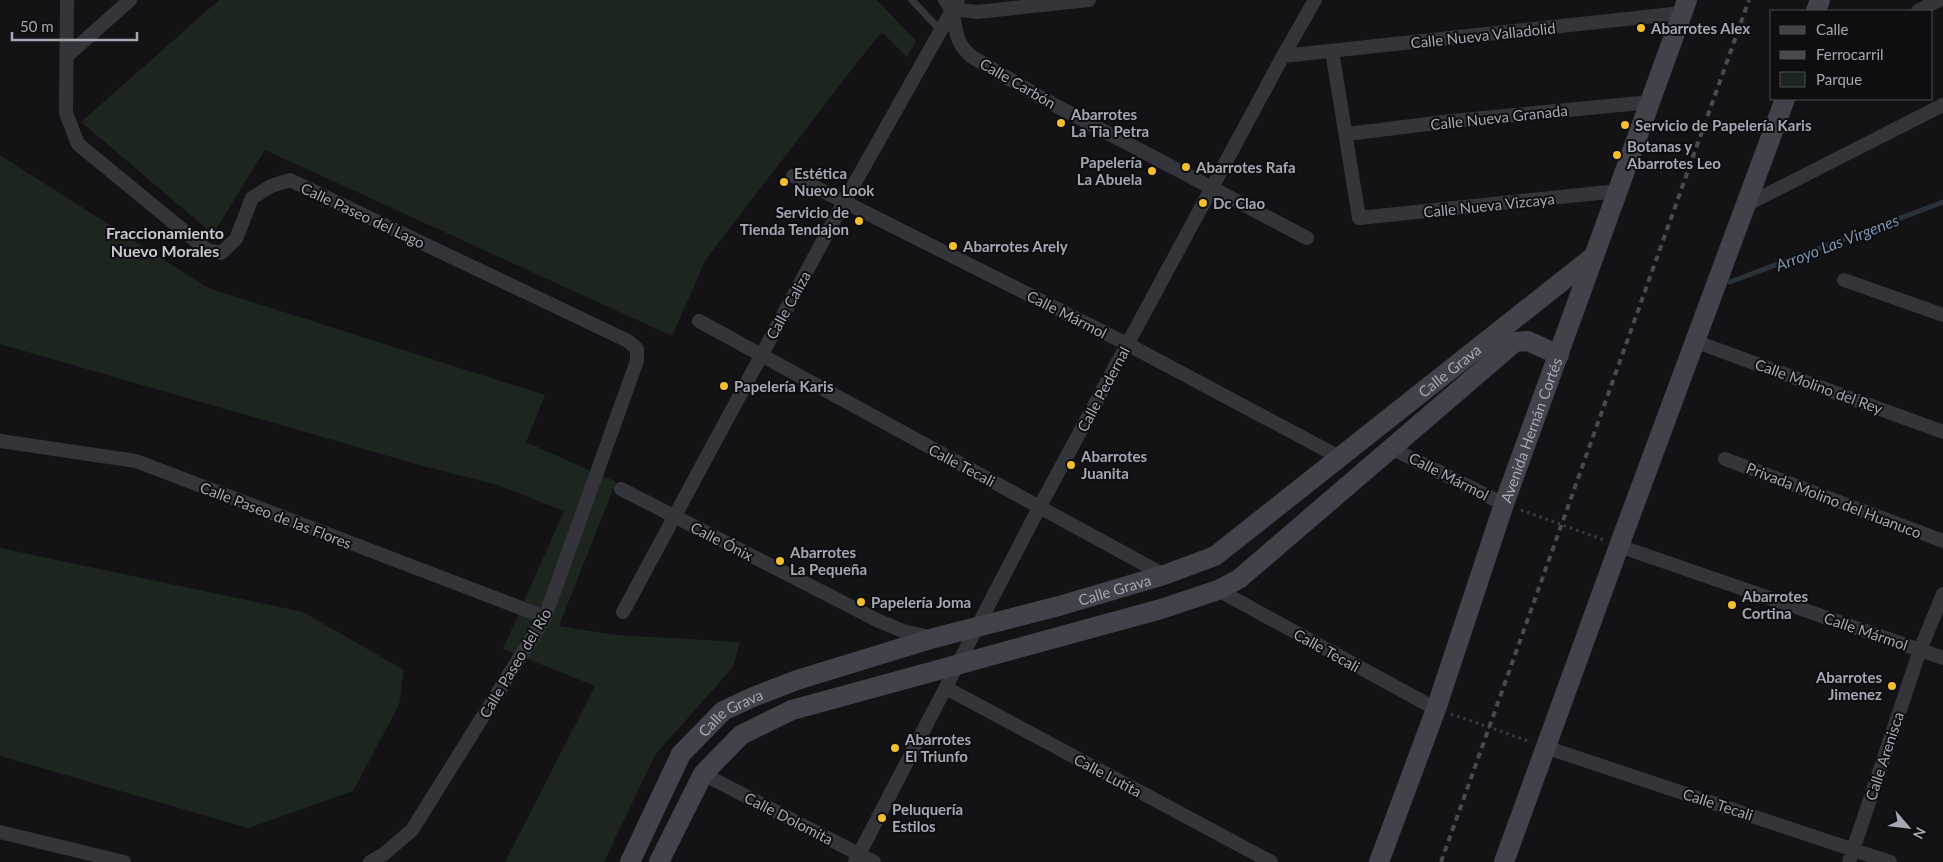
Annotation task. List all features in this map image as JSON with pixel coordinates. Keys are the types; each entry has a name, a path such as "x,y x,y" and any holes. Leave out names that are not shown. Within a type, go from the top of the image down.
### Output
{"main road":[{"name":"Avenida Hernán Cortés","path":"1379,862 1436,709 1504,504 1685,6"},
{"path":"1504,862 1694,341 1785,100"},
{"name":"Calle Grava","path":"630,862 681,754 723,711 797,680 934,638 978,628 1164,575 1215,556 1594,256"},
{"name":"Calle Grava","path":"659,862 703,774 741,734 792,710 1161,609 1218,590 1239,579 1516,342 1528,340 1559,355"}],"street":[{"name":"Calle Paseo del Lago","path":"68,0 66,113 78,144 207,250 222,253 236,239 252,198 271,186 290,180 628,341 637,349"},
{"path":"67,56 130,0"},
{"path":"951,3 977,12 1089,0"},
{"name":"Calle Pedernal","path":"857,858 1040,506 1282,56 1315,0"},
{"path":"1920,10 1939,0"},
{"name":"Calle Caliza","path":"623,612 760,356 940,30 951,3"},
{"name":"Calle Carbón","path":"951,3 956,36 962,48 972,56 1047,101 1307,238"},
{"name":"Calle Nueva Valladolid","path":"1282,56 1685,6"},
{"path":"1332,51 1347,134"},
{"name":"Calle Nueva Granada","path":"1347,134 1452,121 1651,102"},
{"path":"1746,205 1943,105"},
{"name":"Calle Nueva Vizcaya","path":"1347,134 1359,218 1618,191"},
{"name":"Calle Mármol","path":"793,176 1127,344 1341,458"},
{"path":"1844,280 1943,315"},
{"name":"Calle Tecali","path":"698,321 1164,575"},
{"name":"Calle Molino del Rey","path":"1694,341 1943,432"},
{"name":"Calle Paseo del Río","path":"370,862 384,854 412,830 545,617 637,361 637,349"},
{"name":"Calle Paseo de las Flores","path":"0,441 136,461 545,617"},
{"name":"Calle Mármol","path":"1393,449 1504,504"},
{"name":"Privada Molino del Huanuco","path":"1725,459 1943,541"},
{"name":"Calle Ónix","path":"621,489 879,621 903,632 934,638"},
{"name":"Calle Mármol","path":"1619,546 1943,658"},
{"name":"Calle Tecali","path":"1218,590 1436,709"},
{"name":"Calle Arenisca","path":"1851,856 1920,650 1943,594"},
{"name":"Calle Lutita","path":"946,688 1271,862"},
{"name":"Calle Tecali","path":"1546,747 1851,856 1890,862"},
{"name":"Calle Dolomita","path":"703,774 857,858 874,862"},
{"path":"0,832 124,862"}],"lane":[{"path":"912,0 940,30"}],"path":[{"path":"1504,504 1619,546"},
{"path":"1436,709 1546,747"}],"green space":[{"path":"219,0 877,0 916,41 907,57 882,32 706,259 672,336 265,150 213,234 81,122"},
{"path":"0,155 208,288 545,395 526,442 616,482 559,626 615,635 740,642 733,667 655,755 604,862 505,862 595,686 503,649 564,511 498,485 423,466 0,344"},
{"path":"0,548 303,612 404,670 399,705 353,791 248,828 0,756"}],"waterway":[{"name":"Arroyo Las Virgenes","path":"1730,282 1943,202"}],"railway":[{"path":"1441,862 1749,0"}],"place":[{"name":"Abarrotes Alex","path":"1641,28"},
{"name":"Abarrotes La Tia Petra","path":"1061,123"},
{"name":"Servicio de Papelería Karis","path":"1625,125"},
{"name":"Botanas y Abarrotes Leo","path":"1617,155"},
{"name":"Abarrotes Rafa","path":"1186,167"},
{"name":"Papelería La Abuela","path":"1152,171"},
{"name":"Estética Nuevo Look","path":"784,182"},
{"name":"Dc Clao","path":"1203,203"},
{"name":"Servicio de Tienda Tendajon","path":"859,221"},
{"name":"Abarrotes Arely","path":"953,246"},
{"name":"Papelería Karis","path":"724,386"},
{"name":"Abarrotes Juanita","path":"1071,465"},
{"name":"Abarrotes La Pequeña","path":"780,561"},
{"name":"Papelería Joma","path":"861,602"},
{"name":"Abarrotes Cortina","path":"1732,605"},
{"name":"Abarrotes Jimenez","path":"1892,686"},
{"name":"Abarrotes El Triunfo","path":"895,748"},
{"name":"Peluquería Estilos","path":"882,818"}],"district":[{"name":"Fraccionamiento Nuevo Morales","path":"165,241"}]}
